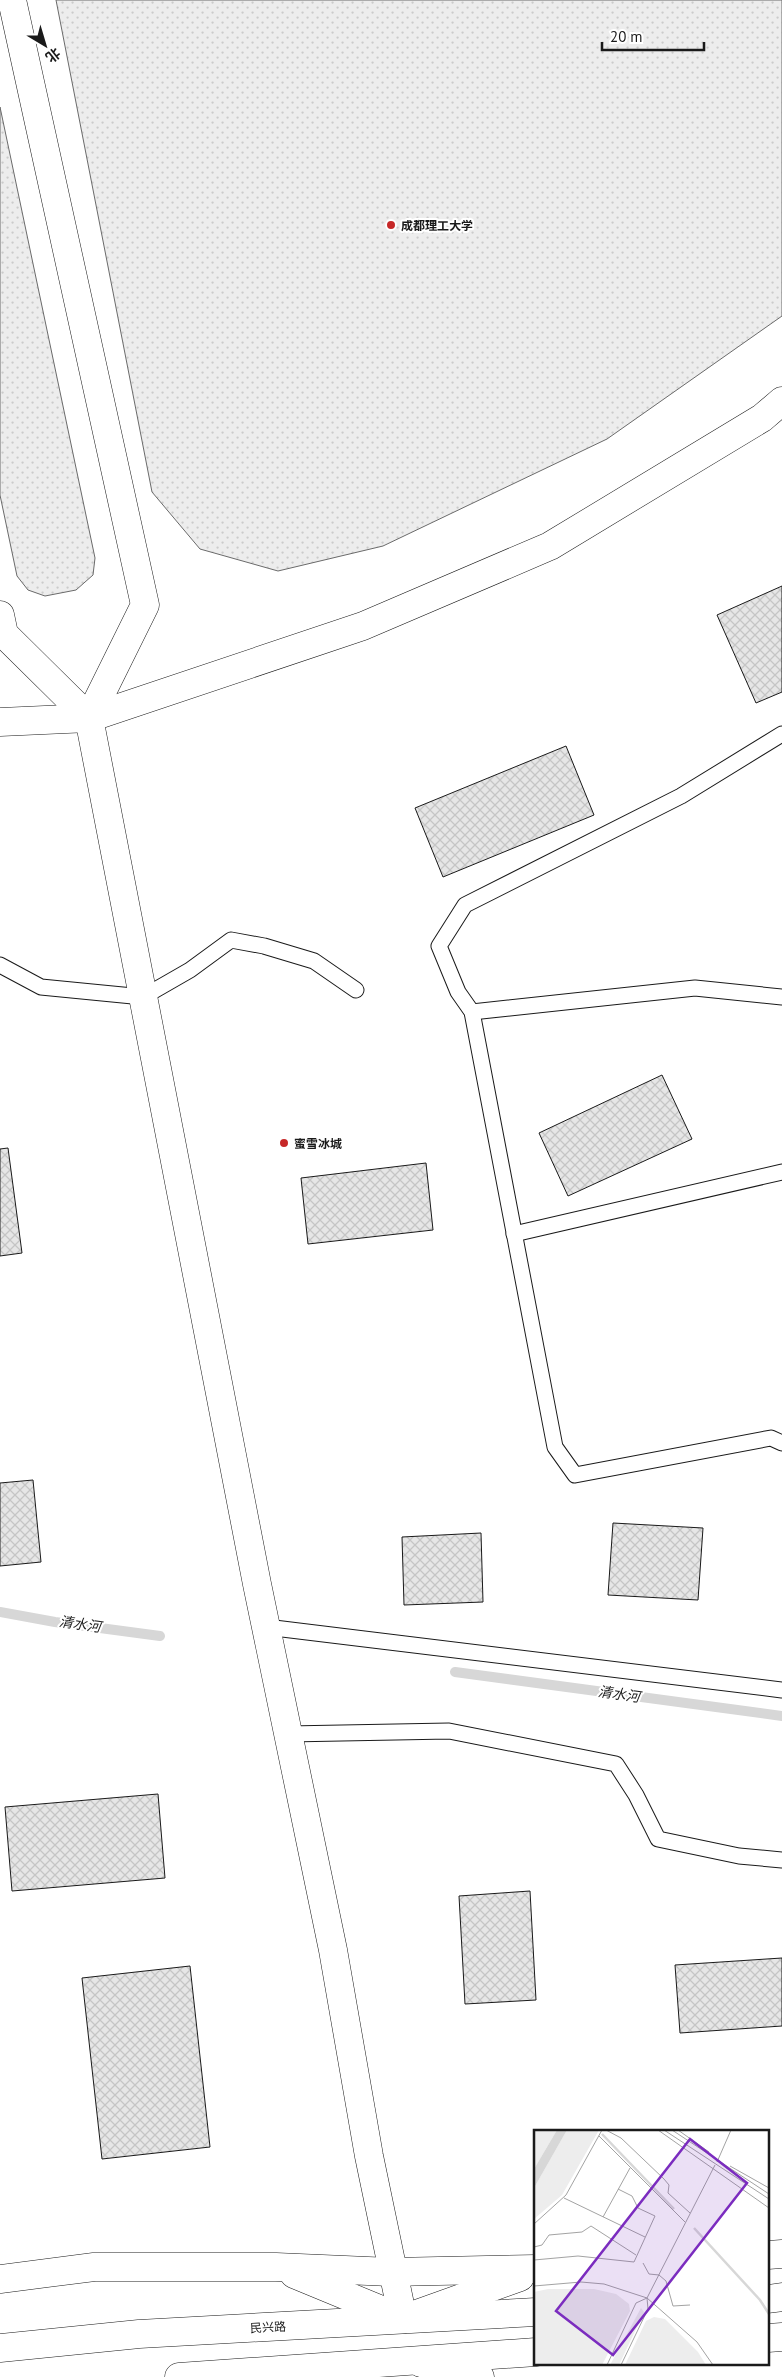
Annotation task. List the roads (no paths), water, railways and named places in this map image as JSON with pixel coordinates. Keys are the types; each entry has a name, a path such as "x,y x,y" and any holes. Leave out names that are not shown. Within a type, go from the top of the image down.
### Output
{"street":[{"path":"12,0 145,605 89,718"},
{"path":"0,722 89,718 363,626 550,546 762,418 782,401"},
{"path":"0,614 4,634 89,718 266,1626 333,1950 391,2272 402,2319"},
{"path":"0,2278 94,2267 276,2267 391,2272 534,2270"},
{"path":"276,2267 402,2319 534,2271"},
{"name":"民兴路","path":"0,2348 139,2334 534,2312"},
{"path":"358,2377 409,2368 534,2352"},
{"path":"179,2377 409,2368 480,2377"}],"lane":[{"path":"782,734 681,796 465,905 439,946 458,992 472,1012 555,1447 575,1475 771,1438 782,1443"},
{"path":"0,965 41,987 143,997 190,970 230,940 264,946 314,961 356,990"},
{"path":"472,1012 695,988 782,997"},
{"path":"514,1234 782,1172"},
{"path":"266,1626 782,1690"},
{"path":"288,1734 449,1731 616,1764 636,1795 658,1839 739,1856 782,1860"}],"waterway":[{"name":"清水河","path":"0,1612 55,1622 160,1636"},
{"name":"清水河","path":"455,1672 782,1716"}],"place":[{"name":"成都理工大学","path":"391,225"},
{"name":"蜜雪冰城","path":"284,1143"}]}
